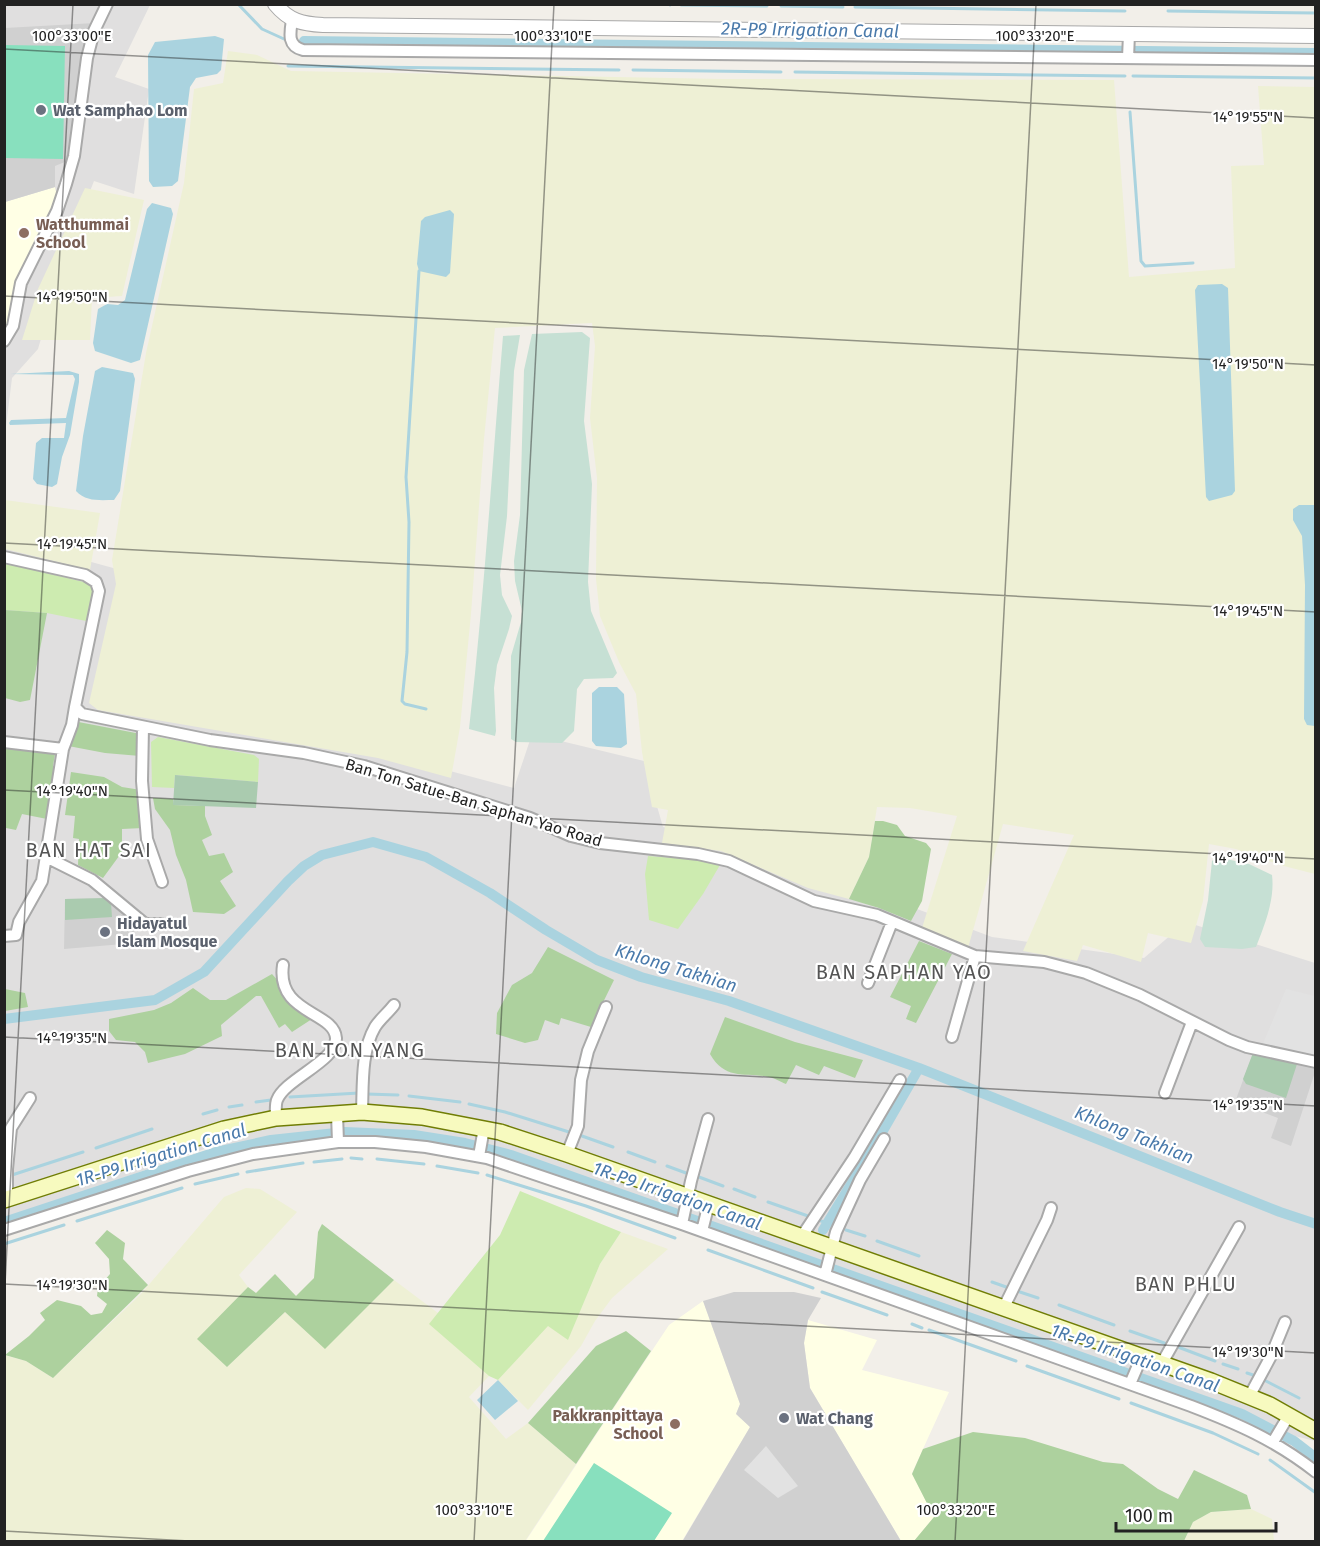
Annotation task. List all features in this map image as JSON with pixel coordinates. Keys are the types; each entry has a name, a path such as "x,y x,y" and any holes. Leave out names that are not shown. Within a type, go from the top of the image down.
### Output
{"main road":[{"path":"6,1199 224,1129 276,1119 337,1119 362,1112 422,1117 567,1154 686,1202 802,1236 832,1252 1004,1307 1140,1360 1162,1363 1250,1395 1287,1420 1316,1431"}],"street":[{"path":"4,341 13,326 21,283 57,211 66,184 74,156 87,58 94,31 107,4"},
{"path":"275,4 292,20 323,25 1129,38 1316,36"},
{"path":"292,20 291,44 303,50 1128,56 1316,60"},
{"path":"1128,56 1129,38"},
{"path":"4,557 85,575 96,582 99,591 72,725 63,749 42,881 19,922 16,935 4,936"},
{"name":"Ban Ton Satue-Ban Saphan Yao Road","path":"75,707 82,714 143,727 210,740 304,753 364,766 530,818 572,836 600,843 689,853 729,861 814,901 858,909 975,956 1044,962 1078,971 1140,995 1247,1047 1316,1062"},
{"path":"143,727 142,782 147,839 162,882"},
{"path":"4,741 63,749"},
{"path":"46,857 92,880 145,924 161,924"},
{"path":"868,983 892,922"},
{"path":"952,1037 975,956"},
{"path":"276,1119 277,1100 290,1085 318,1064 332,1048 336,1038 333,1029 301,1007 287,994 281,978 283,965"},
{"path":"362,1112 363,1081 370,1036 378,1022 394,1005"},
{"path":"567,1154 578,1126 581,1080 588,1051 606,1007"},
{"path":"1165,1093 1192,1022"},
{"path":"802,1236 855,1158 900,1080"},
{"path":"6,1199 11,1128 30,1098"},
{"path":"337,1119 338,1140"},
{"path":"682,1222 708,1119"},
{"path":"480,1154 483,1133"},
{"path":"826,1273 836,1232 860,1180 884,1139"},
{"path":"4,1230 212,1164 253,1154 338,1140 480,1154 703,1229 1131,1382 1275,1439 1316,1472"},
{"path":"1004,1307 1051,1208"},
{"path":"703,1229 708,1209"},
{"path":"1162,1363 1239,1227"},
{"path":"1250,1395 1271,1356 1285,1322"},
{"path":"1131,1382 1140,1360"},
{"path":"1275,1439 1287,1420"}],"shaded area":[{"path":"5,5 150,5 115,77 149,89 134,194 94,181 66,252 38,349 12,378 5,434"},
{"name":"Wat Samphao Lom","path":"95,23 72,159 55,166 55,187 5,202 5,28"},
{"path":"228,51 257,55 291,71 723,79 1114,80 1129,277 1235,268 1231,166 1264,165 1258,86 1315,87 1315,874 1280,865 1236,849 1209,844 1203,901 1191,943 1148,933 1141,962 1083,945 1077,961 1023,951 1074,835 1003,824 968,948 922,928 957,816 910,808 877,807 869,857 849,899 808,888 721,851 662,843 668,810 652,807 642,752 636,694 619,662 600,616 596,579 597,478 590,418 595,346 592,323 495,328 460,727 451,778 378,758 98,710 89,703 116,584 112,560 146,353 184,183 194,89 223,83"},
{"name":"Watthummai School","path":"55,187 58,201 5,337 5,202"},
{"path":"85,188 144,200 122,296 92,298 90,340 22,340 38,289"},
{"path":"582,332 590,338 584,421 592,484 588,582 591,611 617,673 613,678 584,679 577,689 574,731 562,743 516,742 511,739 511,656 522,611 515,581 514,561 520,515 524,370 532,334"},
{"path":"520,335 514,371 507,516 500,575 502,595 512,616 497,665 494,688 495,736 469,729 503,336"},
{"path":"5,500 100,513 90,570 5,549"},
{"path":"4,538 135,574 356,746 514,788 532,734 644,761 663,827 743,844 992,937 1144,958 1186,922 1315,963 1315,1441 1291,1435 683,1219 520,1154 402,1132 210,1147 5,1220"},
{"path":"175,775 258,782 256,808 173,805"},
{"path":"1217,857 1249,864 1272,875 1271,902 1256,947 1242,949 1205,947 1200,939 1208,900 1212,861"},
{"path":"107,898 118,910 133,918 135,943 64,949 65,899"},
{"path":"107,898 111,903 112,917 65,920 65,899"},
{"path":"1286,989 1315,996 1315,1057 1262,1046"},
{"path":"1253,1053 1315,1066 1291,1146 1271,1138 1278,1118 1235,1102"},
{"path":"1253,1053 1298,1061 1286,1098 1246,1084 1243,1079"},
{"path":"246,1188 260,1189 297,1212 239,1275 248,1287 198,1339 227,1367 285,1312 325,1348 394,1280 438,1313 430,1324 489,1376 469,1397 506,1439 528,1423 576,1464 525,1541 5,1541 4,1355 26,1361 53,1378 140,1295 224,1197"},
{"path":"621,1232 668,1249 612,1298 595,1321 581,1346 528,1410 498,1380 548,1325 568,1339 600,1264"},
{"name":"Wat Chang","path":"734,1292 794,1292 821,1298 808,1320 804,1343 810,1388 901,1541 682,1542 750,1427 736,1414 740,1404 703,1301"},
{"name":"Pakkranpittaya School","path":"703,1301 740,1404 736,1414 750,1427 682,1541 525,1542 669,1325"},
{"path":"808,1320 877,1340 862,1370 949,1392 912,1473 934,1517 914,1541 901,1541 810,1388 804,1343"},
{"path":"766,1446 798,1486 778,1498 744,1470"},
{"path":"1251,1509 1272,1519 1274,1541 1184,1542 1193,1522 1211,1512"}],"green space":[{"path":"5,45 65,46 63,159 5,158"},
{"path":"5,563 92,584 97,595 91,622 47,613 5,610"},
{"path":"5,610 47,613 30,700 20,702 5,698"},
{"path":"68,720 141,734 140,756 105,753 63,745"},
{"path":"158,737 254,755 259,759 258,782 175,775 174,788 152,787 151,742"},
{"path":"5,746 55,754 53,766 61,768 52,820 22,814 16,830 6,828 5,834"},
{"path":"71,772 104,777 122,787 141,790 143,828 122,829 122,852 103,878 78,865 79,839 73,838 75,816 65,815"},
{"path":"153,798 173,799 174,805 205,806 205,816 212,835 202,840 209,856 224,853 233,872 220,881 236,906 224,914 193,912 186,880 176,855 170,830 155,809"},
{"path":"875,821 897,825 905,836 926,843 931,849 922,901 911,921 849,899 869,857"},
{"path":"648,856 702,860 720,865 678,929 649,920 645,874"},
{"path":"919,941 952,954 916,1023 906,1019 911,1006 890,997"},
{"path":"548,947 614,980 591,1027 561,1018 559,1025 545,1020 538,1040 525,1043 496,1034 497,1013 512,985 532,973"},
{"path":"272,974 312,1019 292,1032 285,1024 279,1028 261,996 256,996 221,1025 222,1036 185,1054 148,1063 145,1052 135,1042 116,1040 109,1031 109,1019 154,1010 171,1003 193,988 210,1000 226,1000"},
{"path":"5,989 25,993 28,1007 5,1011"},
{"path":"725,1017 795,1042 863,1060 855,1078 824,1066 819,1075 796,1065 786,1084 769,1077 729,1072 716,1063 710,1054"},
{"path":"520,1191 621,1232 600,1264 568,1340 548,1326 498,1380 489,1376 429,1324 500,1235"},
{"path":"322,1224 394,1280 325,1349 285,1312 227,1367 197,1339 248,1287 256,1293 275,1274 296,1296 314,1278 318,1232"},
{"path":"107,1230 125,1243 123,1259 148,1285 53,1378 26,1361 5,1355 45,1320 40,1313 57,1300 81,1306 91,1315 102,1313 107,1304 97,1296 98,1288 110,1274 109,1259 95,1243"},
{"path":"626,1331 651,1351 576,1464 528,1423 596,1346"},
{"path":"973,1432 1025,1438 1103,1462 1123,1464 1158,1489 1178,1499 1194,1470 1247,1495 1251,1509 1211,1512 1193,1522 1184,1541 914,1541 934,1517 912,1474 923,1449"},
{"path":"594,1463 672,1513 654,1541 543,1541"}],"water":[{"path":"215,36 224,39 221,70 217,74 196,78 190,87 178,181 172,186 153,187 149,181 148,55 155,42"},
{"path":"152,203 171,208 173,214 140,360 131,363 95,351 93,343 98,309 107,304 118,305 125,300 147,209"},
{"path":"450,210 454,214 450,273 446,277 419,271 417,264 421,221 425,217"},
{"path":"1222,284 1228,288 1235,491 1232,495 1209,501 1206,497 1195,290 1198,285"},
{"path":"102,367 133,373 135,379 120,491 114,500 89,499 76,491 95,371"},
{"path":"69,371 79,374 79,382 70,435 62,457 57,484 52,487 37,484 33,479 36,443 42,438 64,438 66,423 10,425 9,423 11,420 66,418 75,379 73,375 10,374"},
{"path":"1299,505 1315,505 1315,726 1307,725 1304,719 1305,585 1302,536 1293,520 1293,509"},
{"path":"599,687 617,687 624,694 627,744 621,748 596,746 592,741 592,693"},
{"path":"498,1380 518,1401 495,1420 477,1400"}],"waterway":[{"path":"238,4 262,29 284,39"},
{"path":"681,5 767,6"},
{"path":"781,6 843,7"},
{"path":"855,7 1125,11"},
{"path":"1168,11 1316,13"},
{"name":"2R-P9 Irrigation Canal","path":"304,41 1316,53"},
{"path":"288,66 619,70"},
{"path":"633,70 781,72"},
{"path":"795,72 1125,76"},
{"path":"1133,76 1316,78"},
{"path":"1130,112 1141,261 1145,266 1193,263"},
{"path":"419,271 406,477 409,522 407,652 402,701 405,704 426,709"},
{"name":"Khlong Takhian","path":"4,1019 155,1000 204,972 304,866 322,855 373,842 426,857 490,893 597,960 641,977 729,1001 919,1068 1280,1212 1316,1224"},
{"path":"823,1230 919,1068"},
{"path":"290,1097 359,1093"},
{"path":"366,1094 398,1095"},
{"path":"409,1096 460,1102"},
{"path":"256,1102 271,1100"},
{"path":"469,1104 505,1112 569,1132"},
{"path":"229,1107 242,1105"},
{"path":"203,1114 217,1110"},
{"path":"96,1148 152,1129"},
{"name":"1R-P9 Irrigation Canal","path":"4,1222 216,1152 271,1140 345,1132 414,1135 465,1143 511,1155 1242,1414 1294,1441 1316,1458"},
{"path":"582,1136 613,1147"},
{"path":"12,1175 83,1152"},
{"path":"628,1152 655,1162"},
{"path":"351,1158 362,1159"},
{"path":"314,1162 342,1159"},
{"path":"377,1159 424,1164"},
{"path":"247,1172 303,1163"},
{"path":"437,1166 478,1173"},
{"path":"667,1166 686,1173"},
{"path":"195,1184 238,1174"},
{"path":"487,1175 586,1206 675,1238"},
{"path":"699,1177 723,1186"},
{"path":"77,1221 182,1188"},
{"path":"734,1189 755,1197"},
{"path":"768,1202 808,1216"},
{"path":"821,1221 834,1225"},
{"path":"4,1244 64,1225"},
{"path":"846,1230 865,1236"},
{"path":"877,1241 919,1256"},
{"path":"708,1250 813,1288"},
{"path":"992,1282 1009,1288"},
{"path":"822,1292 887,1315"},
{"path":"1020,1292 1038,1298"},
{"path":"1059,1305 1114,1325"},
{"path":"912,1324 922,1328"},
{"path":"929,1330 1016,1361"},
{"path":"1130,1331 1167,1344"},
{"path":"1178,1347 1215,1361"},
{"path":"1223,1364 1238,1369"},
{"path":"1027,1366 1119,1399"},
{"path":"1247,1373 1256,1376"},
{"path":"1264,1380 1299,1398"},
{"path":"1131,1403 1213,1433 1258,1454"},
{"path":"1270,1460 1316,1493"}],"place":[{"name":"Wat Samphao Lom","path":"41,110"},
{"name":"Watthummai School","path":"24,233"},
{"name":"Hidayatul Islam Mosque","path":"105,932"},
{"name":"Wat Chang","path":"784,1418"},
{"name":"Pakkranpittaya School","path":"675,1424"}],"district":[{"name":"BAN HAT SAI","path":"89,850"},
{"name":"BAN SAPHAN YAO","path":"904,972"},
{"name":"BAN TON YANG","path":"350,1050"},
{"name":"BAN PHLU","path":"1186,1284"}]}
